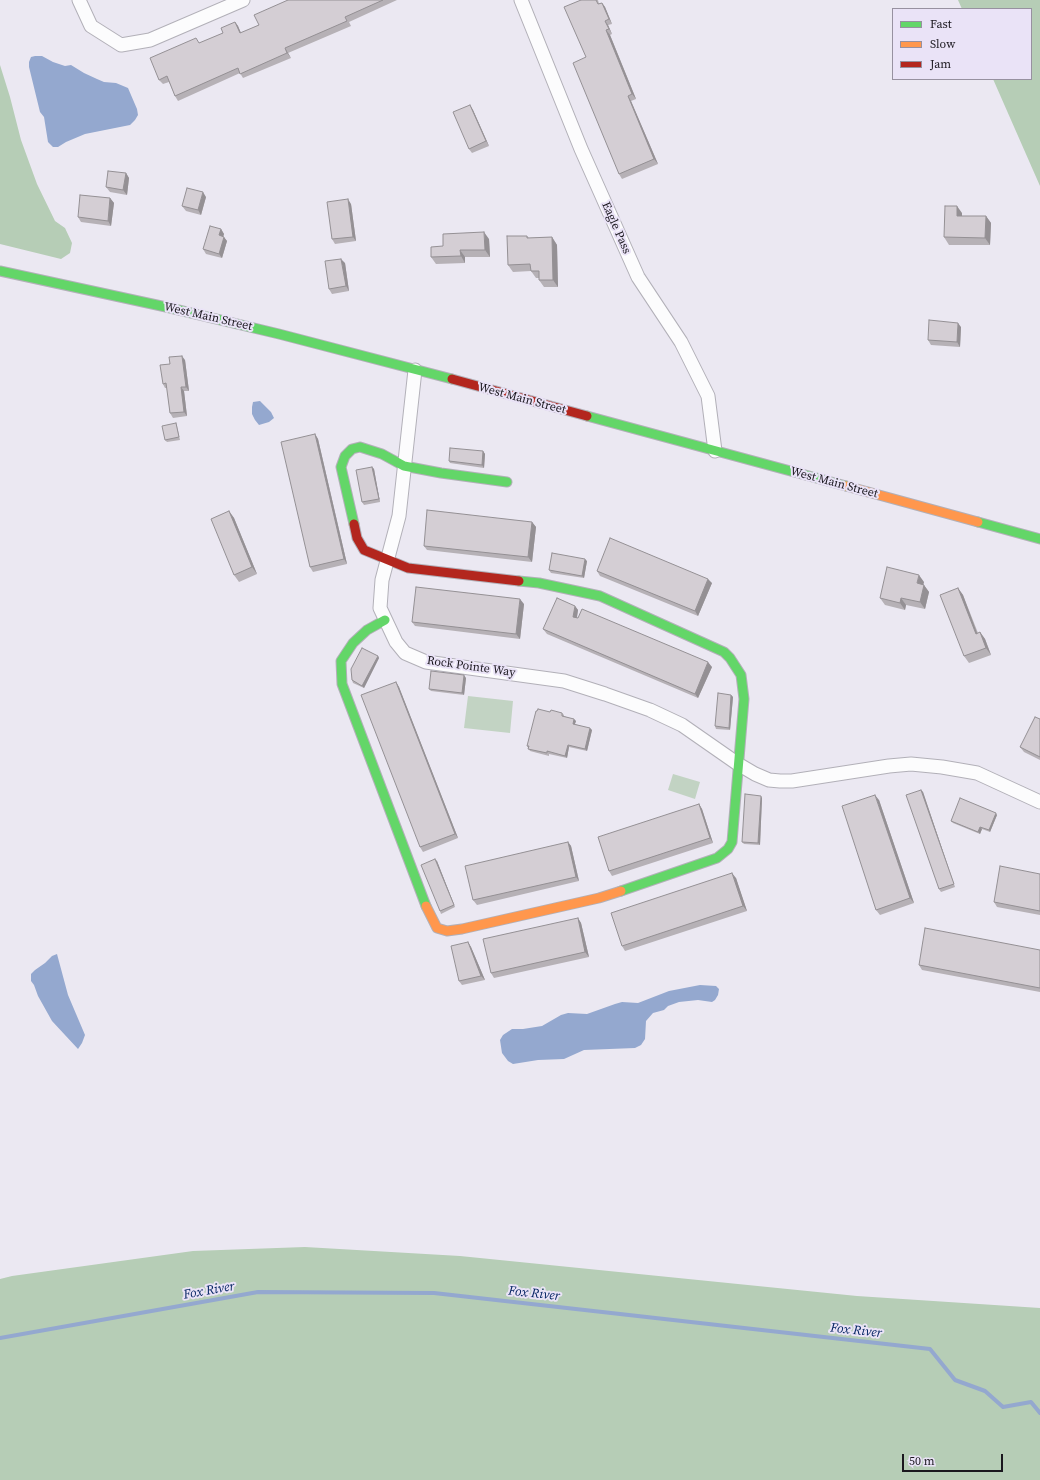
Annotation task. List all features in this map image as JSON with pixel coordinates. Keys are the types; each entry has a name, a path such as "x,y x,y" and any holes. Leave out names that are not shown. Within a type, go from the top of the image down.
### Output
{"street":[{"path":"79,0 91,26 121,45 150,40 243,0"},
{"name":"Eagle Pass","path":"521,0 580,149 638,277 681,342 708,396 715,451"},
{"name":"West Main Street","path":"0,271 166,307 416,370 1040,539"},
{"name":"Rock Pointe Way","path":"416,370 399,516 382,580 380,608 396,642 405,653 426,662 564,681 605,694 650,710 682,726 738,764 769,780 780,781 911,764 942,767 977,773 1040,802"},
{"path":"385,620 367,630 353,643 341,661 342,684 424,902 437,928 447,931 462,929 599,898 717,858 728,850 732,842 744,699 740,675 736,667 724,652 600,596 539,583 408,568 364,550 357,538 341,467 344,456 352,449 360,447 382,454 404,466 441,473 507,482"}],"green space":[{"path":"958,0 1040,0 1040,186 993,80 1032,80 1032,8 962,8"},
{"path":"0,65 21,140 37,184 55,221 65,228 72,243 70,253 61,259 0,244"},
{"path":"468,696 513,701 510,733 464,728"},
{"path":"673,774 700,782 695,799 668,790"},
{"path":"305,1247 460,1256 857,1296 1040,1308 1040,1480 0,1480 0,1279 12,1276 193,1251"}],"water":[{"path":"42,56 65,66 71,65 104,82 116,83 128,88 137,109 138,115 135,120 130,125 85,134 58,147 53,147 48,142 44,117 40,112 29,67 31,57"},
{"path":"260,401 271,412 274,418 269,422 259,425 252,414 252,407 253,402"},
{"path":"57,954 68,995 85,1035 78,1049 52,1021 31,981 31,974 52,956"},
{"path":"700,985 716,986 719,989 715,1000 712,1002 698,1000 679,1002 668,1006 664,1010 653,1013 646,1021 645,1039 641,1045 635,1048 584,1050 564,1059 538,1060 513,1064 508,1061 502,1053 500,1040 503,1035 512,1029 542,1026 561,1015 568,1013 587,1014 622,1002 638,1003 669,991"}],"building":[{"path":"288,0 383,0 345,17 347,21 285,48 287,53 240,74 238,68 175,96 167,76 159,80 150,58 196,38 199,43 223,33 221,28 235,22 240,33 259,25 254,15"},
{"path":"581,0 596,0 598,4 602,3 609,19 605,21 609,29 606,30 632,94 628,96 654,159 619,174 573,63 586,57 564,7"},
{"path":"470,105 486,141 469,149 453,112"},
{"path":"108,171 126,173 123,190 106,187"},
{"path":"187,188 203,192 198,210 182,206"},
{"path":"80,195 110,198 108,221 78,217"},
{"path":"348,199 353,237 332,239 327,202"},
{"path":"945,206 957,206 957,216 986,216 985,238 944,237"},
{"path":"210,226 221,229 219,235 224,237 219,254 203,249"},
{"path":"484,232 485,250 460,250 461,256 431,257 431,247 443,246 443,234"},
{"path":"507,236 527,236 527,238 552,237 553,280 539,280 539,271 531,271 530,264 508,265"},
{"path":"341,259 346,286 329,289 325,261"},
{"path":"929,320 958,323 957,342 928,340"},
{"path":"182,356 186,387 181,387 184,412 170,413 166,383 163,384 160,365 170,364 169,357"},
{"path":"176,423 179,437 165,440 162,426"},
{"path":"315,434 344,559 310,567 281,442"},
{"path":"450,448 483,451 482,465 449,461"},
{"path":"372,467 379,499 362,502 356,470"},
{"path":"427,510 532,522 528,557 424,546"},
{"path":"229,511 252,567 234,575 211,519"},
{"path":"610,538 708,579 695,611 597,571"},
{"path":"552,553 585,559 582,576 549,570"},
{"path":"887,567 919,575 917,583 924,585 920,602 901,598 900,603 880,598"},
{"path":"416,587 520,599 516,634 412,622"},
{"path":"958,588 976,634 980,632 986,648 964,656 940,595"},
{"path":"557,598 575,606 573,617 578,618 582,609 708,662 695,694 543,629"},
{"path":"362,648 378,656 362,686 352,680 351,669"},
{"path":"431,671 464,675 462,693 429,689"},
{"path":"396,682 455,834 420,847 361,695"},
{"path":"718,693 731,695 729,728 715,726"},
{"path":"538,709 562,713 562,716 574,719 573,724 590,728 585,749 568,745 565,756 547,751 547,753 528,749 529,746 527,746 536,711"},
{"path":"1035,717 1040,719 1040,757 1020,747"},
{"path":"921,790 954,884 939,889 906,795"},
{"path":"745,794 761,796 758,843 742,842"},
{"path":"875,795 910,898 876,910 842,806"},
{"path":"960,798 996,813 989,830 980,827 978,832 951,821"},
{"path":"699,804 710,838 609,871 598,837"},
{"path":"568,842 576,877 473,900 465,866"},
{"path":"435,859 454,905 440,911 421,865"},
{"path":"1000,866 1040,874 1040,911 994,902"},
{"path":"732,873 743,906 622,946 611,913"},
{"path":"578,918 585,952 491,973 483,939"},
{"path":"925,928 1040,950 1040,988 919,965"},
{"path":"468,942 481,976 459,981 451,946"}],"waterway":[{"name":"Fox River","path":"0,1338 258,1292 434,1293 930,1349 955,1380 985,1391 1003,1407 1031,1402 1040,1413"}],"traffic: fast":[{"path":"0,271 166,307 279,334 452,379"},
{"path":"587,416 846,486"},
{"path":"354,524 341,467 345,456 352,449 360,447 382,454 404,466 441,473 507,482"},
{"path":"978,522 1040,539"},
{"path":"519,581 539,583 600,596 724,652 730,658 741,675 744,699 732,842 728,849 717,858 621,891"},
{"path":"385,620 367,630 353,643 341,661 342,684 426,906"}],"traffic: slow":[{"path":"846,486 978,522"},
{"path":"426,906 437,928 447,931 462,929 599,898 621,891"}],"traffic: jam":[{"path":"452,379 587,416"},
{"path":"354,524 357,538 364,550 408,568 519,581"}]}
